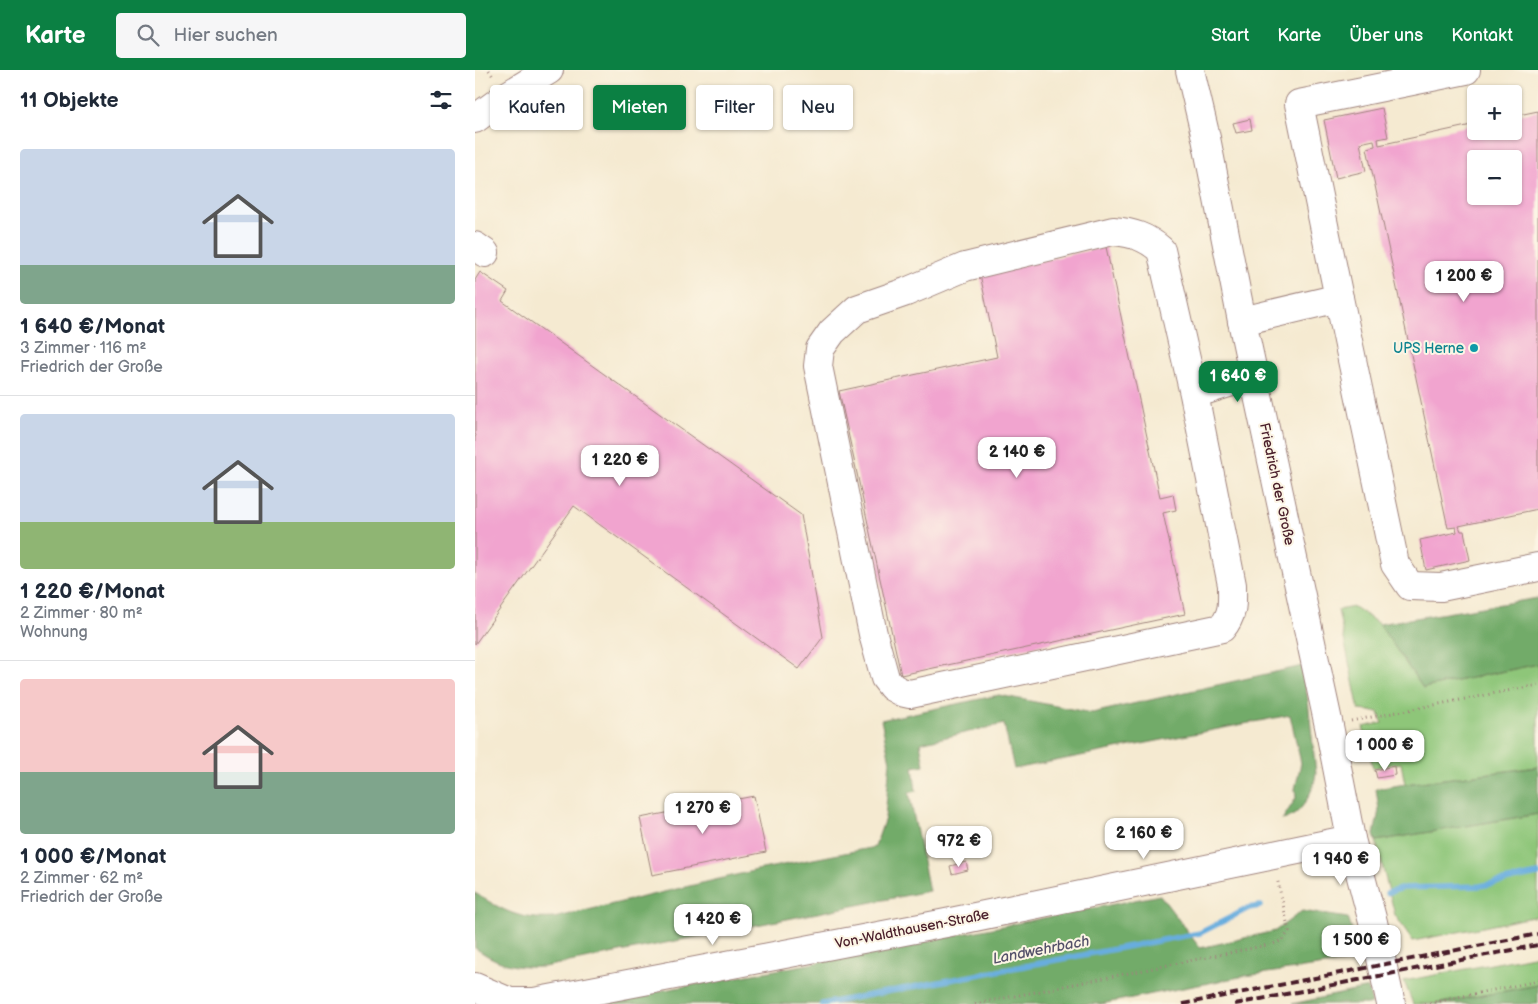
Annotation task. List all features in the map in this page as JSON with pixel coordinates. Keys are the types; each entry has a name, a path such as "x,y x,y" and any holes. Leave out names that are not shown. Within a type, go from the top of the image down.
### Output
{"street":[{"path":"475,120 505,97 549,70"},
{"name":"Friedrich der Große","path":"1190,70 1206,138 1242,321 1329,726 1351,839 1373,922 1391,1004"},
{"path":"1466,70 1299,104 1395,564 1410,586 1441,588 1538,567"},
{"path":"1113,231 1133,233 1150,241 1161,250 1194,394 1231,585 1233,609 1222,628 910,694 892,687 885,678 873,634 818,366 820,349 832,332 857,309 906,292 965,267 1113,231"},
{"path":"1242,321 1339,298"},
{"path":"1194,394 1254,376"},
{"name":"Von-Waldthausen-Straße","path":"475,987 510,1002 534,1002 946,923 1351,839"}],"path":[{"path":"1329,726 1538,685"},
{"path":"975,1004 1273,944 1283,940 1289,931 1272,855"},
{"path":"1425,1004 1538,981"}],"green space":[{"path":"1538,598 1538,664 1423,688 1379,624"},
{"path":"1354,607 1379,624 1423,688 1538,664 1538,767 1405,784 1401,763 1373,768 1363,727 1382,723 1379,712 1359,710 1338,610"},
{"path":"1302,666 1308,700 1316,773 1313,788 1301,809 1289,818 1282,820 1296,798 1295,789 1301,763 1290,715 1014,769 1004,724 920,743 924,765 913,767 916,791 909,793 929,891 544,967 524,967 500,962 475,948 475,893 495,905 521,916 554,918 757,870 875,847 885,818 890,761 881,720 999,695 1092,713"},
{"path":"1538,767 1538,814 1376,841 1374,835 1379,810 1376,789"},
{"path":"1538,814 1538,916 1413,941 1395,915 1376,841"},
{"path":"1160,895 1200,948 1275,931 1302,911 1348,918 1362,960 1245,976 1101,1004 586,1004 815,963"},
{"path":"1538,955 1538,985 1435,1004 1413,1004 1404,981"},
{"path":"1538,985 1538,1004 1435,1004"},
{"path":"1368,988 1372,1004 1292,1004"}],"building":[{"name":"UPS Herne","path":"1382,108 1388,137 1378,139 1379,145 1467,126 1467,140 1522,140 1522,114 1538,111 1538,509 1459,526 1461,531 1464,531 1470,560 1426,570 1420,540 1457,532 1456,527 1448,528 1367,148 1375,146 1374,140 1360,143 1366,171 1336,178 1324,120"},
{"path":"1250,119 1252,130 1236,133 1233,123"},
{"path":"1106,247 1160,497 1173,494 1176,510 1163,513 1185,614 901,675 839,391 997,357 980,274"},
{"path":"480,272 508,291 502,301 801,515 823,637 799,669 574,506 475,644 475,280"},
{"path":"1394,766 1395,775 1377,778 1375,770"},
{"path":"754,796 766,852 652,875 640,818"},
{"path":"966,862 968,870 952,874 950,866"}],"waterway":[{"name":"Landwehrbach","path":"1387,893 1403,888 1480,886 1538,874"},
{"name":"Landwehrbach","path":"822,1004 1200,933 1249,908 1260,906"}],"railway":[{"path":"1183,1004 1538,934"},
{"path":"1235,1004 1538,945"}],"place":[{"name":"UPS Herne","path":"1474,348"}]}
